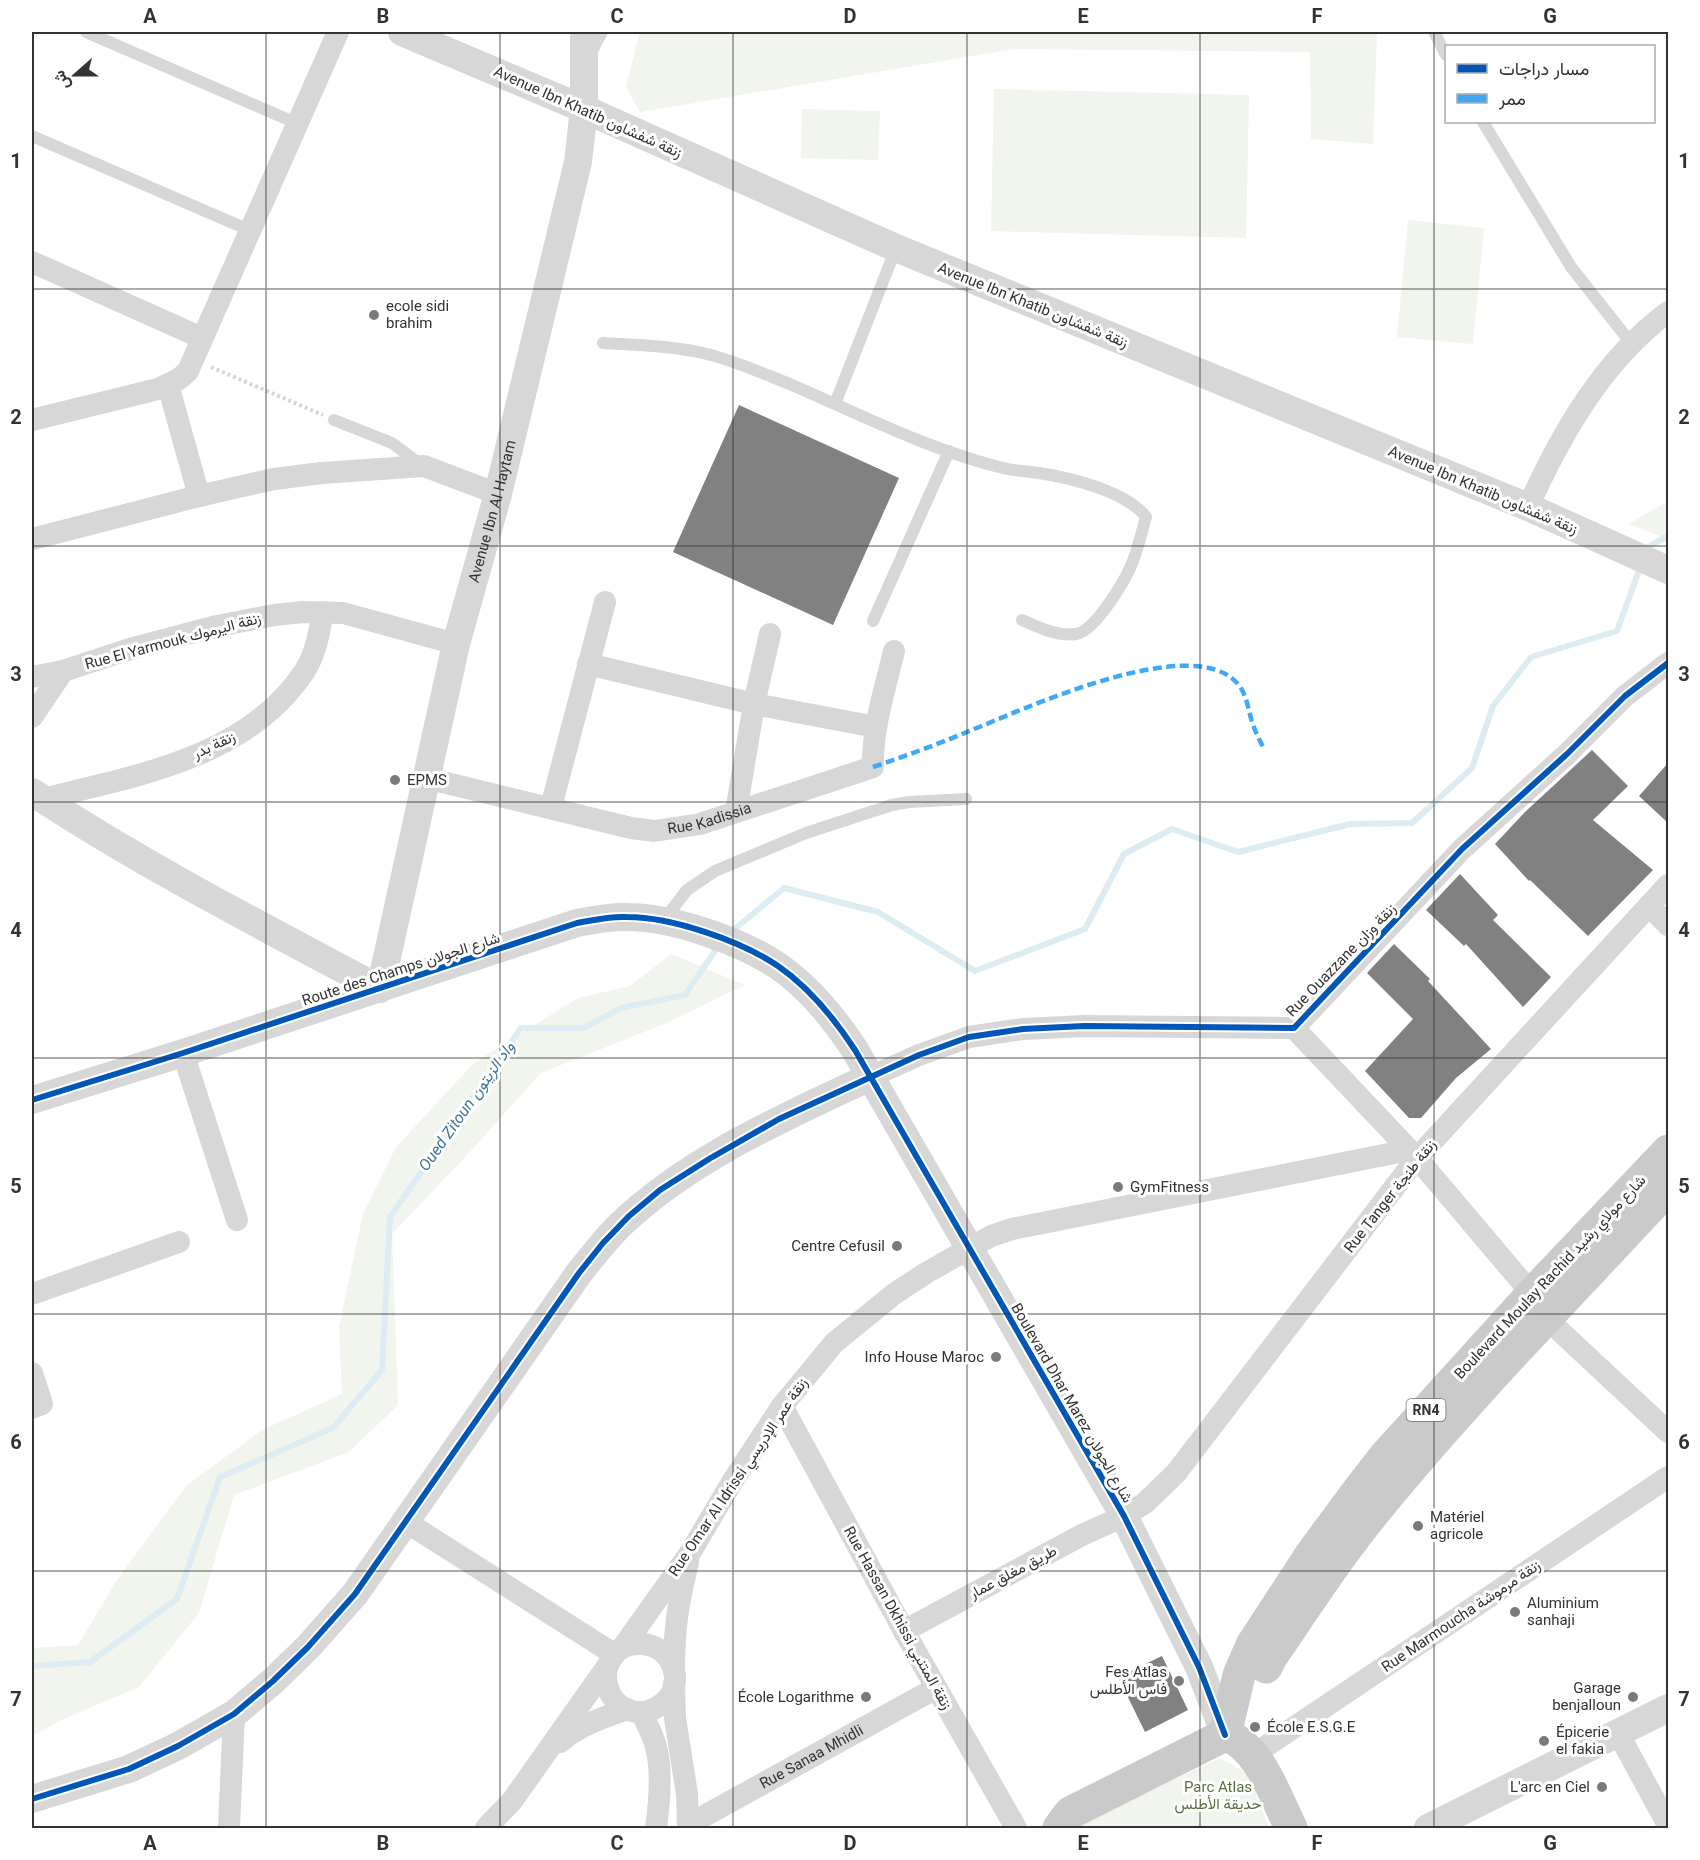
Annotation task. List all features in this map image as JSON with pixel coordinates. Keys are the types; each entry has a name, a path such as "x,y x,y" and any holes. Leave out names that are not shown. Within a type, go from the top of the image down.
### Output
{"main road":[{"name":"Boulevard Moulay Rachid شارع مولاي رشيد","path":"1238,1743 1255,1689 1270,1657 1377,1508 1454,1418 1539,1307 1668,1151"},
{"name":"Boulevard Moulay Rachid شارع مولاي رشيد","path":"1539,1307 1668,1188"},
{"path":"1059,1828 1070,1813 1238,1743 1291,1828"}],"street":[{"path":"32,420 168,385 188,370 338,32"},
{"name":"Avenue Ibn Khatib زنقة شفشاون","path":"402,32 584,109 896,248 1528,507 1668,570"},
{"name":"Avenue Ibn Al Haytam","path":"380,989 456,644 498,494 578,162 584,109 584,32"},
{"path":"32,262 202,338"},
{"path":"1528,507 1564,435 1605,374 1631,343 1668,312"},
{"path":"168,385 199,496"},
{"path":"32,539 199,496 274,480 322,473 424,466 498,494"},
{"path":"551,807 605,602"},
{"name":"زنقة بدر","path":"37,796 126,778 225,743 261,718 304,672 317,645 323,612"},
{"name":"Rue El Yarmouk زنقة اليرموك","path":"32,677 63,671 130,649 216,626 274,615 343,613 456,644"},
{"path":"736,812 754,704 771,634"},
{"name":"Rue Kadissia","path":"426,778 631,828 654,831 700,824 873,767 876,727 894,651"},
{"name":"Rue Ouazzane زنقة وزان","path":"870,1077 919,1055 969,1037 1023,1029 1084,1026 1294,1028 1462,849 1567,754 1625,696 1668,663"},
{"path":"588,664 754,704 876,727"},
{"path":"32,717 63,671"},
{"path":"37,796 183,883 380,989"},
{"name":"Rue Tanger زنقة طنجة","path":"1124,1516 1145,1503 1176,1473 1413,1154 1668,885"},
{"path":"1649,906 1668,925"},
{"name":"Route des Champs شارع الجولان","path":"32,1100 183,1053 577,923 628,916 672,923 720,938 778,966 815,998 836,1022 870,1077"},
{"path":"1294,1028 1413,1154 1539,1307 1668,1432"},
{"path":"183,1053 237,1220"},
{"path":"32,1799 129,1769 178,1746 234,1714 308,1647 355,1594 579,1273 629,1216 660,1190 709,1159 779,1119 870,1077"},
{"name":"Boulevard Dhar Marez شارع الجولان","path":"870,1077 1124,1516 1238,1743"},
{"name":"Rue Omar Al Idrissi زنقة عمر الإدريسي","path":"486,1828 512,1801 690,1553 732,1482 782,1406 834,1343 862,1318 926,1273 991,1236 1035,1223 1413,1154"},
{"path":"32,1294 179,1242"},
{"path":"32,1373 42,1404 32,1408"},
{"name":"Rue Hassan Dkhissi زنقة المتنبي","path":"782,1406 904,1631 1016,1828"},
{"name":"Rue Marmoucha زنقة مرموشة","path":"1238,1743 1668,1477"},
{"name":"طريق مغلق عمار","path":"904,1631 1082,1535 1124,1516"},
{"path":"406,1522 615,1656"},
{"path":"688,1827 687,1794 675,1718 674,1633 690,1553"},
{"path":"547,1752 572,1732 587,1724 634,1711 650,1711 664,1702 673,1688 674,1675 670,1660 663,1652 654,1646 633,1643 615,1656 605,1676 606,1686 618,1704 634,1711 653,1737 658,1757 659,1783 656,1828"},
{"name":"Rue Sanaa Mhidli","path":"688,1827 936,1688"},
{"path":"1428,1828 1668,1708"},
{"path":"229,1828 234,1714"},
{"path":"1618,1733 1668,1825"}],"lane":[{"path":"86,32 296,123"},
{"path":"584,66 602,32"},
{"path":"1434,32 1445,53"},
{"path":"1484,123 1571,267 1631,343"},
{"path":"32,136 249,230"},
{"path":"835,404 896,248"},
{"path":"603,343 664,346 707,354 747,366 899,432 949,451 1005,468 1069,479 1101,490 1132,503 1146,517 1134,560 1101,616 1088,629 1075,634 1048,631 1022,620"},
{"path":"334,420 392,443 424,466"},
{"path":"873,621 949,451"},
{"path":"672,923 687,890 715,871 806,833 892,805 966,799"}],"path":[{"path":"193,359 334,420"}],"green space":[{"path":"640,32 1377,32 1373,144 1311,139 1310,52 1014,49 640,112 626,87"},
{"path":"994,89 1249,95 1246,238 991,231"},
{"path":"802,109 880,111 878,160 801,158"},
{"path":"1408,220 1484,228 1473,344 1397,337"},
{"path":"1668,501 1668,539 1629,524"},
{"path":"671,954 745,985 664,1024 541,1073 392,1234 398,1405 349,1452 234,1495 199,1613 139,1687 59,1721 32,1736 32,1648 78,1645 117,1580 186,1486 262,1430 342,1394 339,1327 363,1214 396,1147 475,1062 578,998 630,986"},
{"name":"Parc Atlas حديقة الأطلس","path":"1220,1758 1249,1776 1269,1828 1073,1828"}],"building":[{"path":"739,405 899,478 833,625 673,552"},
{"path":"1592,750 1628,786 1593,820 1653,870 1588,936 1529,881 1495,844 1525,812"},
{"path":"1668,763 1668,823 1639,796"},
{"path":"1460,874 1498,915 1493,920 1551,977 1523,1007 1466,944 1464,946 1426,910"},
{"path":"1394,944 1430,979 1428,981 1491,1049 1456,1078 1421,1118 1409,1118 1365,1071 1413,1019 1367,973"},
{"path":"1162,1656 1188,1710 1145,1732 1118,1677"}],"waterway":[{"name":"Oued Zitoun واد الزيتون","path":"1646,553 1648,547 1668,536"},
{"name":"Oued Zitoun واد الزيتون","path":"730,933 784,888 878,912 975,971 1085,929 1124,854 1172,829 1238,852 1350,824 1412,823 1472,768 1493,706 1531,657 1617,631 1641,565"},
{"name":"Oued Zitoun واد الزيتون","path":"32,1666 90,1662 177,1599 220,1477 333,1428 382,1370 390,1217 521,1028 584,1028 621,1008 685,995 719,945"}],"marked path":[{"path":"873,767 1064,693 1146,670 1184,666 1215,670 1238,684 1263,747"}],"cycle path":[{"path":"32,1799 129,1769 178,1746 234,1714 273,1681 308,1647 355,1594 579,1273 629,1216 660,1190 779,1119 919,1055 969,1037 1023,1029 1084,1026 1294,1028 1462,849 1567,754 1625,696 1668,663"},
{"path":"32,1100 183,1053 577,923 602,918 645,918 685,926 706,932 763,957 790,975 811,994 839,1026 855,1050 1124,1516 1199,1667 1225,1735"}],"place":[{"name":"ecole sidi brahim","path":"374,315"},
{"name":"EPMS","path":"395,780"},
{"name":"GymFitness","path":"1118,1187"},
{"name":"Centre Cefusil","path":"897,1246"},
{"name":"Info House Maroc","path":"996,1357"},
{"name":"Matériel agricole","path":"1418,1526"},
{"name":"Aluminium sanhaji","path":"1515,1612"},
{"name":"Fes Atlas فاس الأطلس","path":"1179,1681"},
{"name":"École Logarithme","path":"866,1697"},
{"name":"Garage benjalloun","path":"1633,1697"},
{"name":"École E.S.G.E","path":"1255,1727"},
{"name":"Épicerie el fakia","path":"1544,1741"},
{"name":"L'arc en Ciel","path":"1602,1787"}]}
